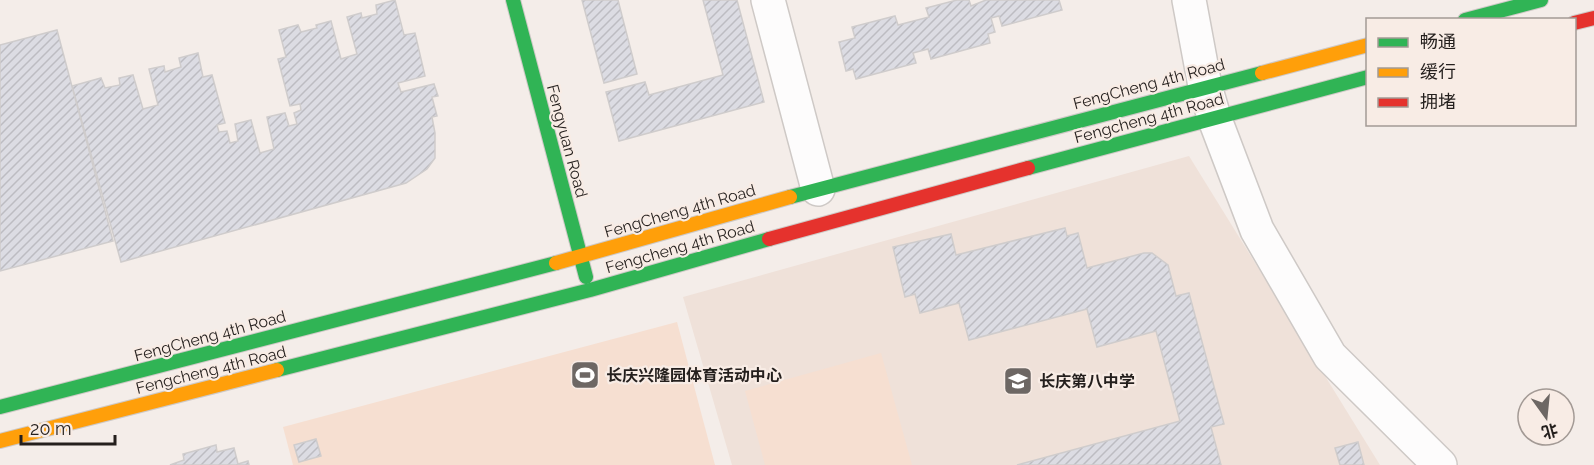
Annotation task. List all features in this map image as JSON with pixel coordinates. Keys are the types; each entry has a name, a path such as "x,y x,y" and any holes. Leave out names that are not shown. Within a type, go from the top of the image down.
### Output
{"street":[{"name":"Fengyuan Road","path":"513,0 590,290"},
{"path":"768,0 818,189"},
{"path":"1189,0 1210,101 1257,230 1330,356 1440,465"},
{"path":"1473,18 1541,0"},
{"path":"1576,23 1594,18"},
{"name":"FengCheng 4th Road","path":"0,407 581,257 818,189 1210,101 1366,46"},
{"name":"Fengcheng 4th Road","path":"0,441 590,290 825,223 1210,101 1366,77"}],"shaded area":[{"name":"长庆第八中学","path":"1189,156 1380,465 732,465 683,297"},
{"name":"长庆兴隆园体育活动中心","path":"677,322 715,465 293,465 283,427"},
{"path":"881,353 912,465 765,465 745,391"}],"building":[{"path":"395,0 404,35 415,33 425,76 398,83 401,92 434,84 438,96 432,97 437,116 432,117 435,133 435,158 427,169 406,183 121,262 72,86 101,78 105,88 120,85 119,78 133,75 143,109 158,105 149,69 164,66 165,72 181,67 179,58 198,53 203,77 212,75 225,123 217,125 219,132 227,131 230,143 238,141 235,124 251,120 260,153 274,149 267,117 285,113 289,126 297,124 294,113 301,110 300,104 290,106 278,59 286,57 279,30 298,25 301,32 331,21 341,59 357,54 347,17 361,13 362,18 377,14 376,5"},
{"path":"582,0 618,0 637,74 604,83"},
{"path":"703,0 737,0 764,102 619,141 606,92 645,82 649,95 723,75"},
{"path":"957,0 969,0 971,6 986,0 1059,0 1062,10 1002,26 999,16 991,18 995,32 988,34 990,43 931,59 928,49 913,53 916,63 856,79 853,69 846,71 839,42 855,38 852,27 895,16 898,25 929,17 926,8"},
{"path":"57,30 113,241 0,271 0,45"},
{"path":"1065,228 1067,236 1078,233 1087,268 1152,253 1168,265 1176,296 1189,293 1224,424 1211,427 1221,465 1017,465 1180,421 1156,331 1097,347 1087,309 969,340 959,303 920,313 915,294 905,297 893,247 951,234 956,255"},
{"path":"316,439 321,456 299,462 294,445"},
{"path":"1358,442 1364,465 1340,465 1335,448"},
{"path":"216,445 217,452 234,448 238,464 248,461 249,465 170,465 184,460 183,454"}],"traffic: fast":[{"path":"513,0 586,277"},
{"path":"1473,18 1541,0"},
{"path":"790,197 1262,73"},
{"path":"1028,168 1366,78"},
{"path":"277,370 590,290 769,239"},
{"path":"0,407 556,263"}],"traffic: slow":[{"path":"1262,73 1366,46"},
{"path":"556,263 790,197"},
{"path":"0,441 277,370"}],"traffic: jam":[{"path":"1576,22 1594,18"},
{"path":"769,239 1028,168"}],"place":[{"name":"长庆兴隆园体育活动中心","path":"585,375"},
{"name":"长庆第八中学","path":"1018,381"}]}
